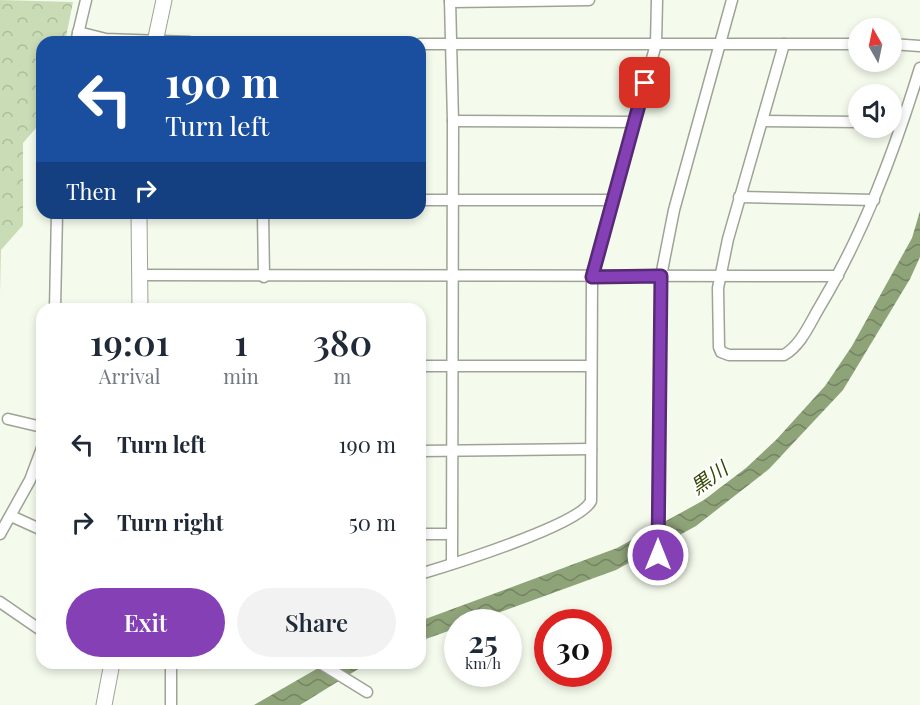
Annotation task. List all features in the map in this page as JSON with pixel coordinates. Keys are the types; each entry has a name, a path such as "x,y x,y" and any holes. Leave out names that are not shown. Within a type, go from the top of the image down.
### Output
{"main road":[{"path":"156,36 164,0"},
{"path":"139,219 140,303"},
{"path":"104,705 111,669"}],"street":[{"path":"77,36 86,0"},
{"path":"452,564 453,122 450,1 589,0"},
{"path":"426,572 538,533 588,509 591,501 592,277 657,44 657,0"},
{"path":"658,576 661,276 674,210 732,0"},
{"path":"426,44 848,44"},
{"path":"784,44 739,197 720,276 718,336 722,352 729,355 784,355 799,342 838,276 874,200 904,122 920,68"},
{"path":"902,45 920,46"},
{"path":"762,121 848,122"},
{"path":"453,122 634,122"},
{"path":"739,197 874,200"},
{"path":"426,200 612,200"},
{"path":"55,303 57,219"},
{"path":"263,219 264,277"},
{"path":"139,275 264,277 838,276"},
{"path":"426,366 591,366"},
{"path":"8,419 36,426"},
{"path":"426,451 591,450"},
{"path":"0,534 11,516 36,461"},
{"path":"11,516 36,527"},
{"path":"426,534 451,534"},
{"path":"0,602 36,627"},
{"path":"171,669 171,705"},
{"path":"330,669 367,692"}],"green space":[{"path":"0,0 73,2 66,36 36,36 36,128 23,143 23,225 1,250 0,294"}],"water":[{"path":"920,211 920,257 910,279 843,390 769,469 696,526 616,570 509,609 452,609 617,548 704,500 746,468 776,440 825,386 852,346 912,238"},
{"path":"444,612 444,633 426,639 426,619"},
{"path":"317,669 358,669 300,705 254,705"}],"route":[{"path":"645,83 592,277 661,276 658,555"}],"water label":[{"name":"黒川","path":"709,478"}]}
